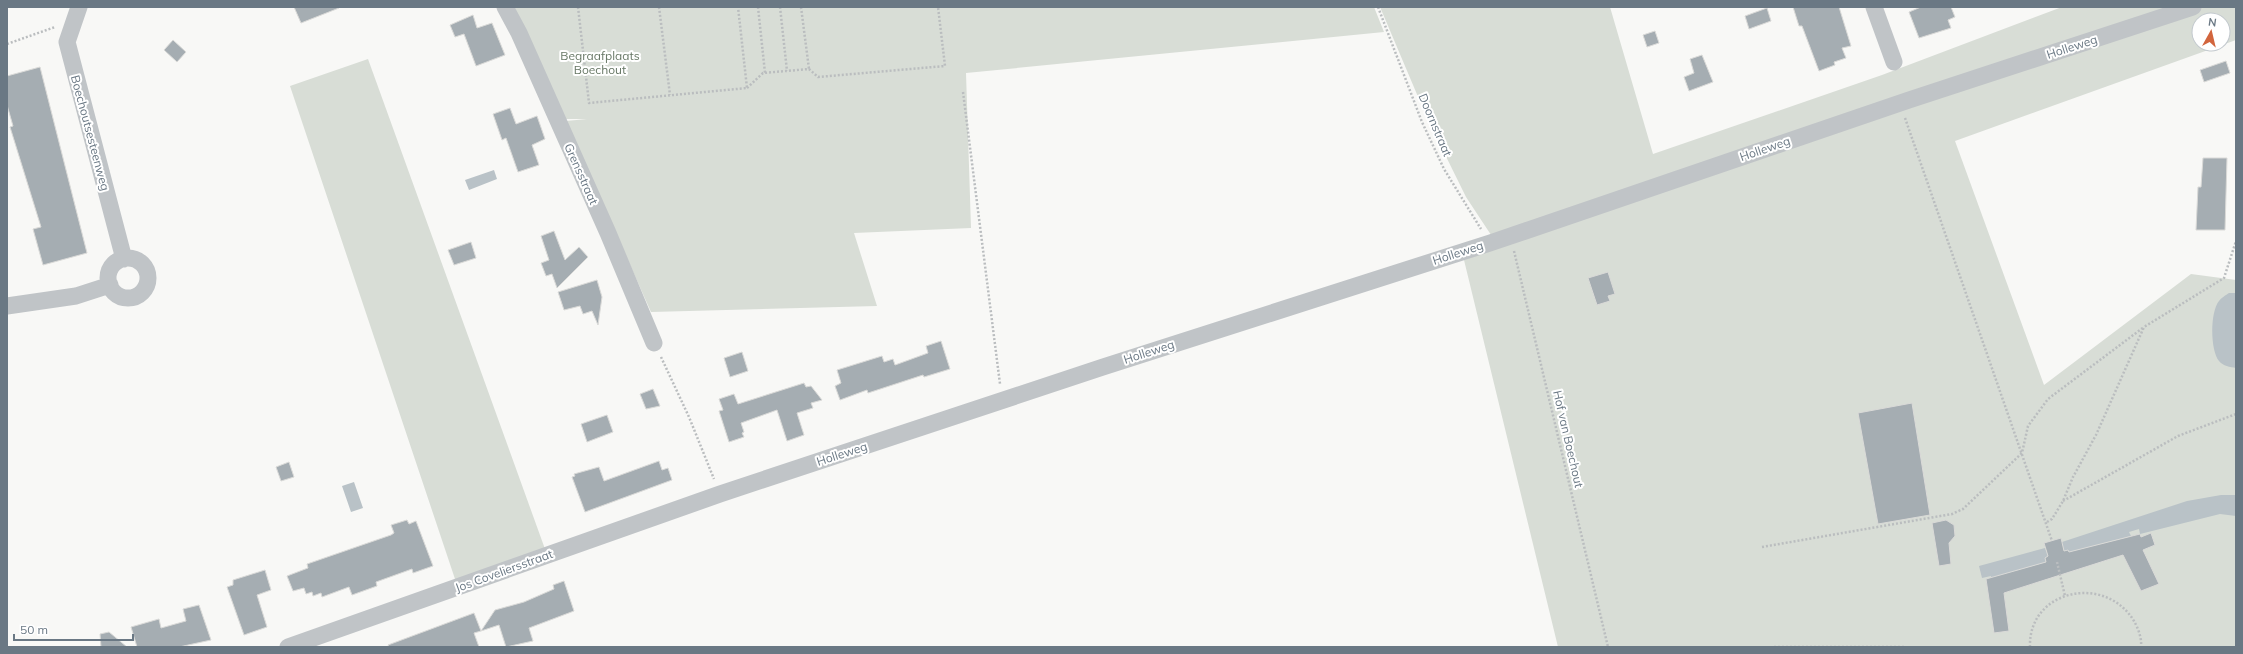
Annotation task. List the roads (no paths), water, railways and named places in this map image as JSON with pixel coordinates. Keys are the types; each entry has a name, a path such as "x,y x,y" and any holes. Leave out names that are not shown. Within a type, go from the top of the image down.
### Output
{"street":[{"name":"Grensstraat","path":"505,7 519,33 608,233 654,343"},
{"path":"1874,7 1894,62"},
{"name":"Holleweg","path":"720,494 1490,243 1900,104 2193,7"},
{"name":"Boechoutsesteenweg","path":"77,14 67,42 124,259"},
{"path":"124,259 136,260 144,266 148,276 145,289 136,297 124,298 115,293 110,285 108,277 111,269 118,261 124,259"},
{"path":"7,306 76,296 110,285"},
{"name":"Jos Coveliersstraat","path":"288,647 720,494"}],"park label":[{"name":"Begraafplaats Boechout","path":"600,63"}]}
